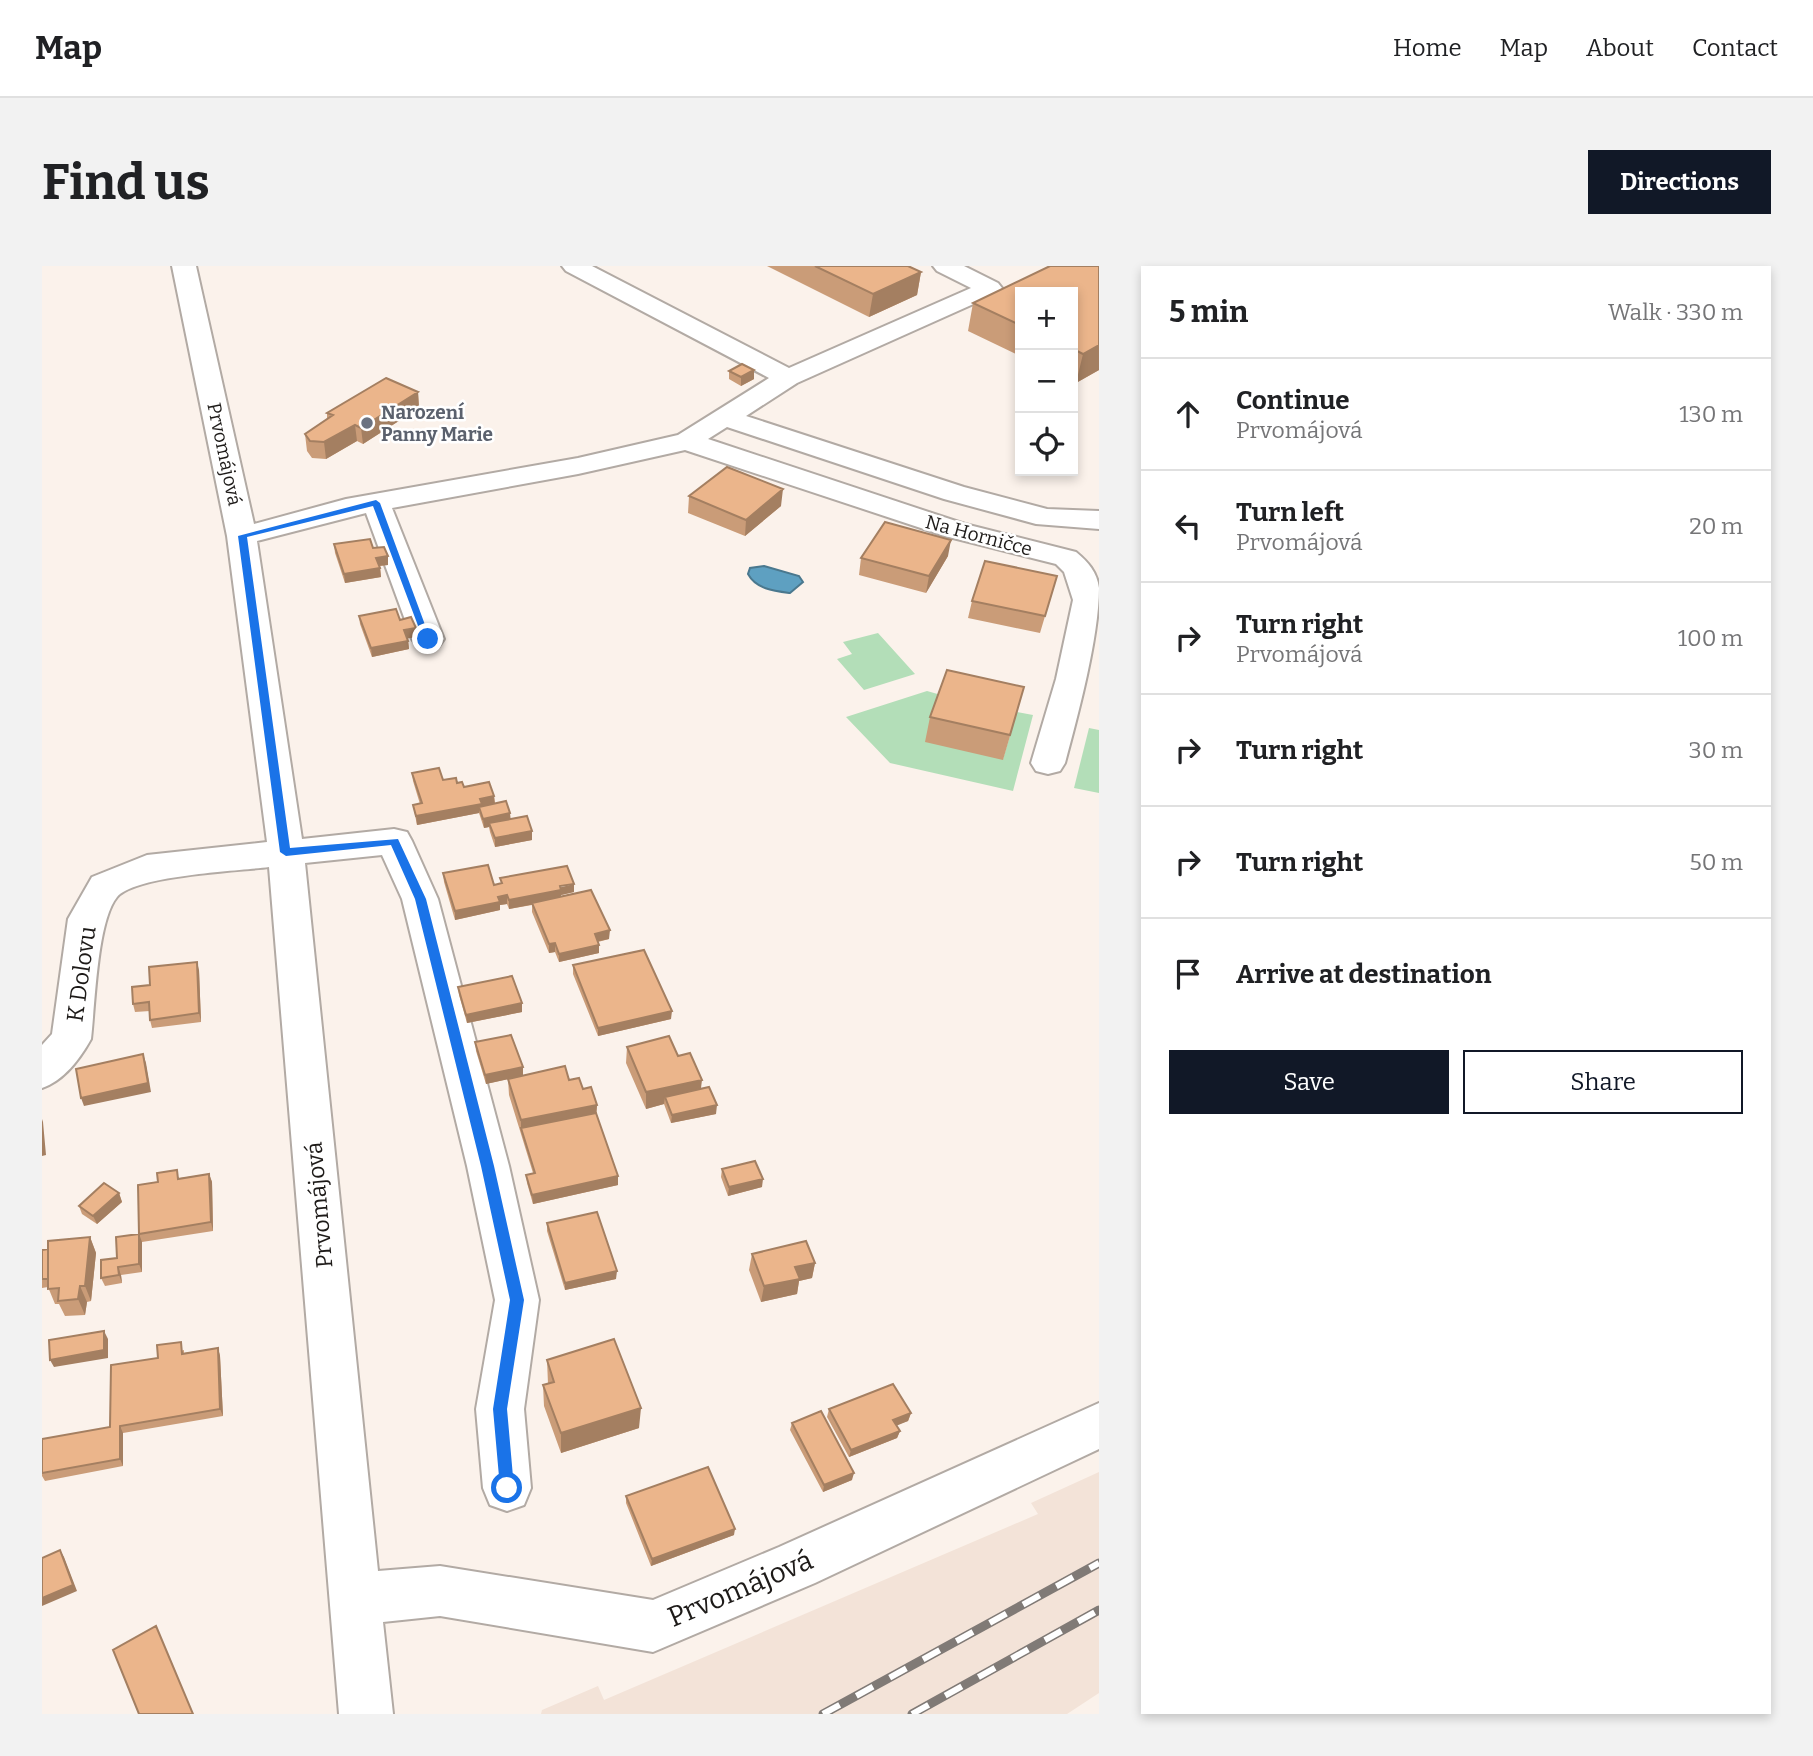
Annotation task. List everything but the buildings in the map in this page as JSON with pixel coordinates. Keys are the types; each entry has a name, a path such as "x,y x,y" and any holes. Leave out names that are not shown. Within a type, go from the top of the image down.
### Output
{"street":[{"name":"Prvomájová","path":"184,266 242,536 286,852 366,1714"},
{"path":"574,266 788,377"},
{"path":"242,536 376,503 579,467 687,442 788,377 990,288 945,266"},
{"path":"722,418 954,494 1046,517 1099,520"},
{"name":"Na Horničce","path":"687,442 955,530 1066,558"},
{"path":"376,503 428,639"},
{"path":"1048,764 1072,679 1088,600 1078,569 1066,558 1099,544"},
{"path":"286,852 394,841 421,899 488,1166 517,1300 500,1409 507,1488"},
{"name":"K Dolovu","path":"42,1072 71,1039 87,919 105,886 147,868 286,852"},
{"name":"Prvomájová","path":"356,1599 440,1591 653,1626 797,1565 1099,1425"}],"shaded area":[{"path":"1099,1472 1099,1693 1067,1714 541,1714 542,1710 598,1686 604,1700 1038,1514 1031,1503"}],"green space":[{"path":"878,633 915,674 864,690 837,659 852,654 843,642"},
{"path":"927,691 941,695 1003,759 1017,712 1033,715 1013,791 890,763 846,717"},
{"path":"1089,728 1099,730 1099,793 1074,788"}],"water":[{"path":"764,566 799,576 803,582 790,593 766,588 756,583 748,574 750,568"}],"railway":[{"path":"823,1714 1099,1563"},
{"path":"912,1714 1099,1610"}],"place":[{"name":"Narození Panny Marie","path":"367,423"}],"route":[{"path":"428,639 376,503 346,508 242,536 286,852 394,841 421,899 488,1166 517,1300 500,1409 507,1488"}]}
